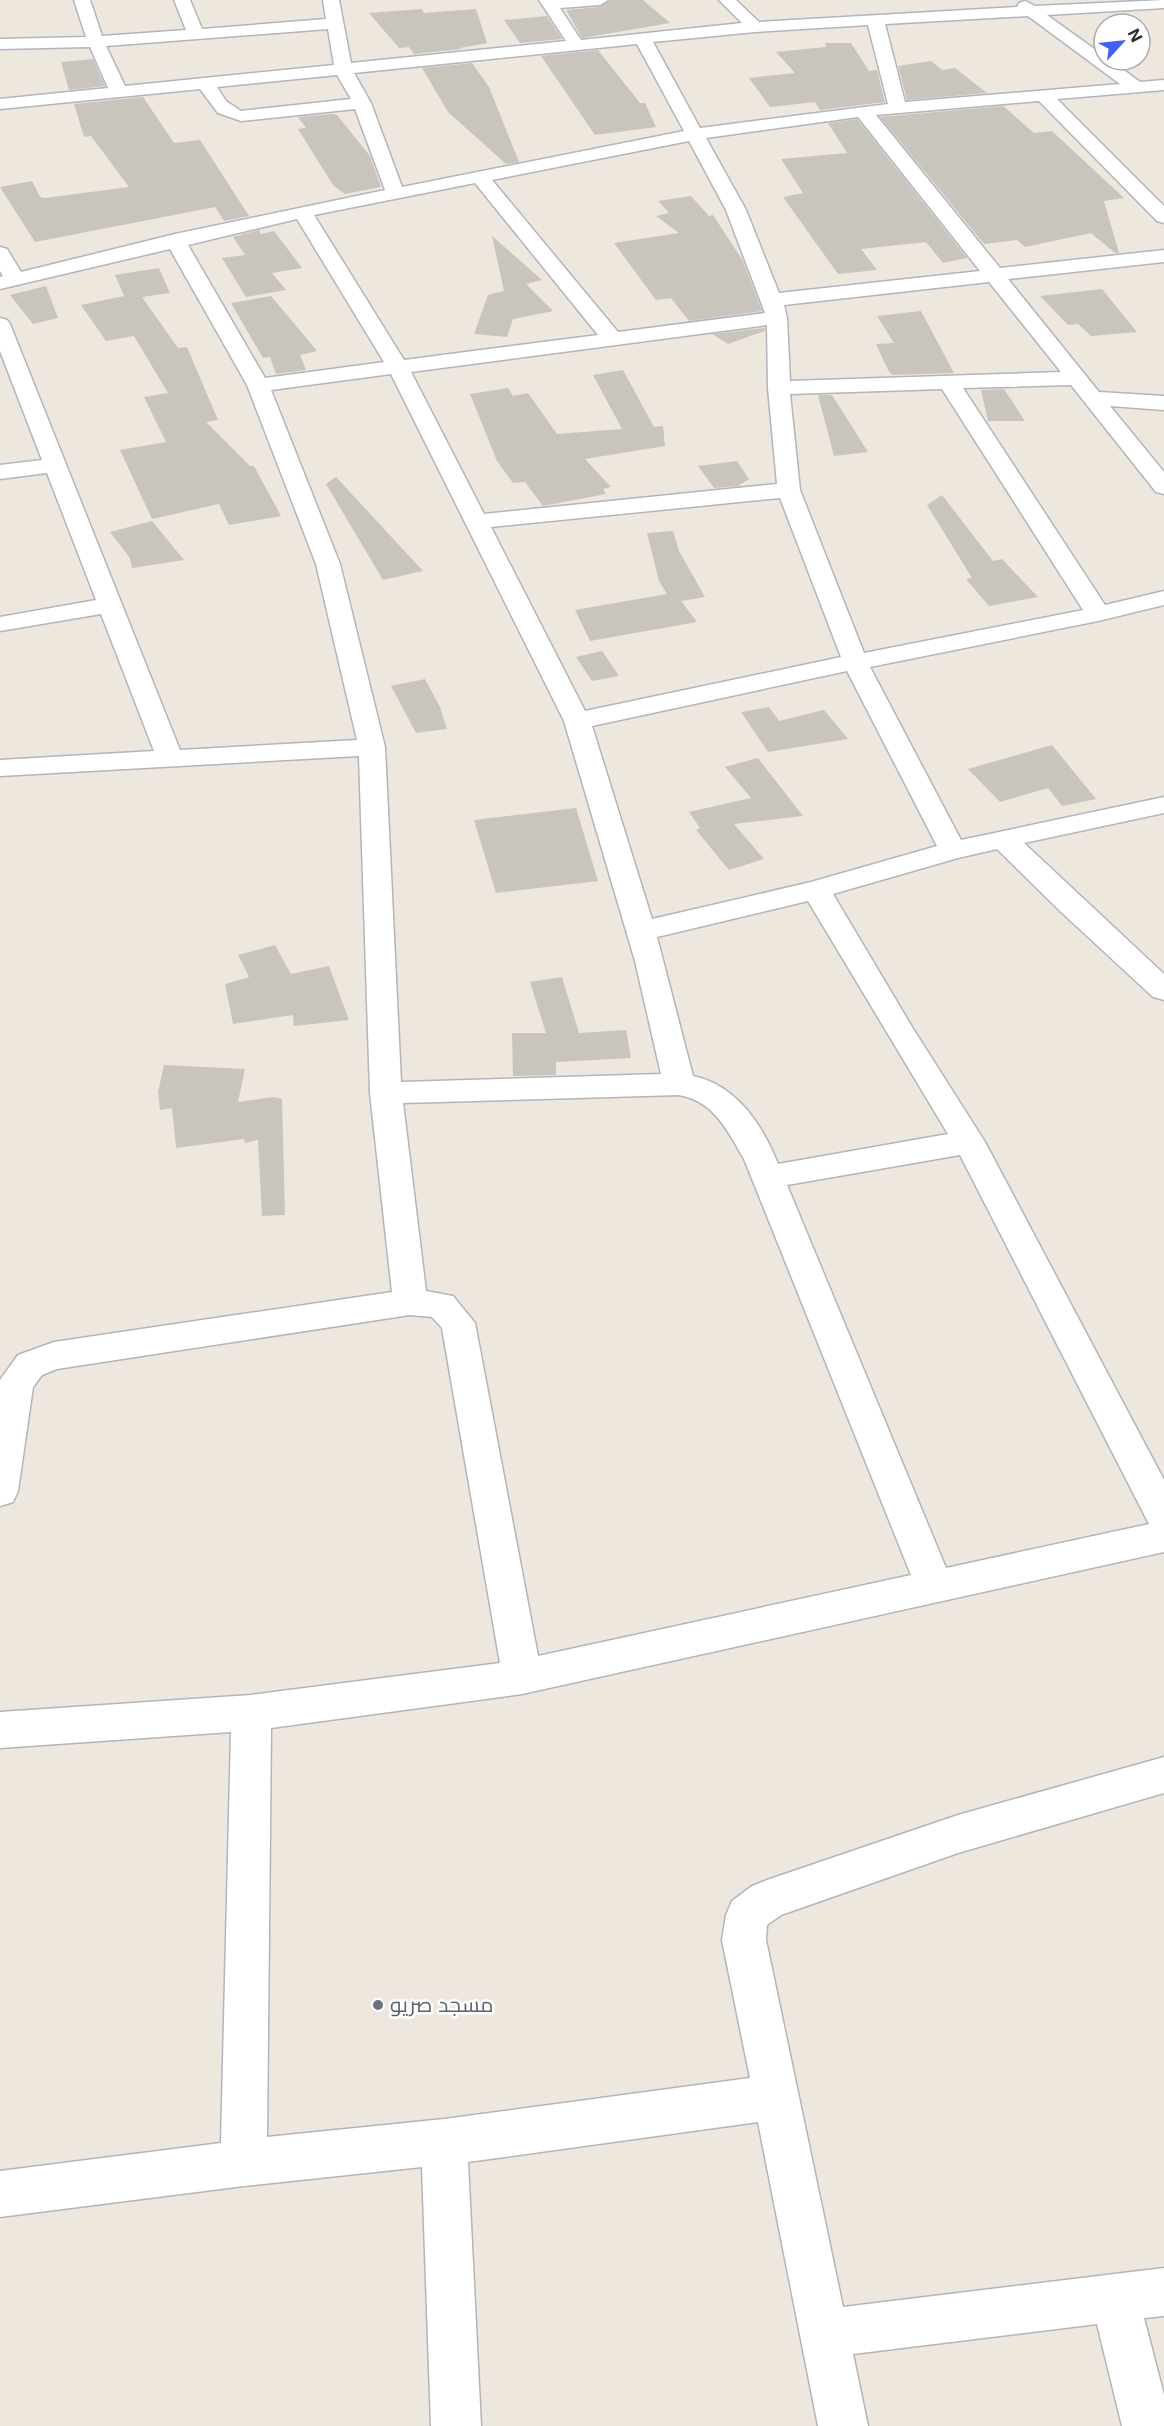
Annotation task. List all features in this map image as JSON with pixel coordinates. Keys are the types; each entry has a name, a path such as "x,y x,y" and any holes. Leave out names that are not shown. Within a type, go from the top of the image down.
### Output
{"street":[{"path":"82,0 96,42 119,93"},
{"path":"182,0 196,34"},
{"path":"331,0 344,71 362,103 395,193"},
{"path":"549,2 600,0"},
{"path":"727,0 755,27"},
{"path":"1016,0 1134,86"},
{"path":"549,2 576,44"},
{"path":"0,104 344,71 576,44 755,27 1164,3"},
{"path":"875,19 898,107"},
{"path":"0,44 96,42 336,23"},
{"path":"642,38 696,134 735,210 775,309 779,388 789,490 855,662 952,850"},
{"path":"206,84 221,108 230,114 241,116 362,103"},
{"path":"0,253 7,282 175,240 302,212 696,134 898,107 1164,85"},
{"path":"1042,94 1164,217"},
{"path":"863,111 1164,487"},
{"path":"480,178 612,339"},
{"path":"302,212 398,367 577,721 641,930 679,1084"},
{"path":"175,240 258,385 328,564 372,747 386,1093 410,1302"},
{"path":"258,385 612,339 775,309 995,274 1164,256"},
{"path":"0,324 9,370 55,465 170,758"},
{"path":"779,388 1078,378"},
{"path":"948,381 1098,614"},
{"path":"1093,398 1164,403"},
{"path":"0,471 55,465"},
{"path":"475,522 789,490"},
{"path":"577,721 855,662 1098,614 1164,598"},
{"path":"0,624 109,605"},
{"path":"0,768 372,747"},
{"path":"641,930 816,890 952,850 1164,805"},
{"path":"1003,839 1070,906 1164,990"},
{"path":"816,890 899,1031 969,1142 1164,1516"},
{"path":"386,1093 679,1084 700,1086 724,1100 760,1158 768,1176 934,1586"},
{"path":"768,1176 969,1142"},
{"path":"0,1491 16,1383 30,1365 54,1356 410,1302 441,1305 458,1323 522,1677"},
{"path":"0,1730 251,1713 522,1677 1164,1536"},
{"path":"244,2163 251,1713"},
{"path":"843,2426 778,2097 744,1940 747,1915 767,1900 958,1834 1164,1775"},
{"path":"0,2194 244,2163 444,2142 778,2097"},
{"path":"444,2142 456,2426"},
{"path":"825,2333 1164,2292"},
{"path":"1115,2298 1147,2426"}],"building":[{"path":"610,0 643,0 670,23 582,38 566,10 600,7"},
{"path":"422,9 424,13 476,9 487,43 460,48 462,49 414,54 409,47 399,48 369,13"},
{"path":"547,16 562,39 520,43 504,20"},
{"path":"825,43 851,43 869,71 877,70 885,102 820,110 815,102 770,107 749,78 795,73 776,52 826,47"},
{"path":"598,50 640,103 645,103 656,127 595,135 541,56"},
{"path":"93,59 105,86 69,90 61,62"},
{"path":"931,61 942,70 955,68 987,93 907,100 898,66"},
{"path":"472,63 489,87 519,162 506,164 448,112 422,68"},
{"path":"143,97 174,143 200,140 249,216 224,221 215,207 35,242 0,187 32,181 40,197 45,198 129,187 91,136 84,137 74,104"},
{"path":"1003,106 1034,133 1052,131 1124,198 1104,201 1119,253 1115,253 1091,233 1025,247 1017,240 984,244 880,117"},
{"path":"337,115 370,156 381,187 345,194 333,185 298,129 306,128 298,117"},
{"path":"857,119 967,258 943,263 926,242 861,249 877,270 838,274 783,197 803,193 781,159 847,153 828,123"},
{"path":"691,196 709,216 713,215 743,261 762,311 689,321 671,298 656,300 614,243 679,233 656,216 669,213 658,201"},
{"path":"259,230 261,234 274,231 302,268 272,273 286,290 246,297 222,258 245,255 233,237"},
{"path":"492,236 542,280 526,284 553,311 513,319 507,337 474,334 488,295 504,291"},
{"path":"159,268 170,293 142,297 178,348 187,347 218,420 206,422 250,466 254,466 281,516 229,525 219,504 152,519 120,450 166,442 144,397 168,393 134,336 106,341 81,305 124,296 115,275"},
{"path":"46,286 58,318 33,324 10,295"},
{"path":"1102,289 1137,332 1091,336 1078,324 1068,325 1040,296"},
{"path":"271,296 317,351 300,355 306,370 276,374 270,357 263,358 231,303"},
{"path":"921,311 954,373 892,375 876,344 894,343 877,316"},
{"path":"765,328 765,331 728,344 712,334"},
{"path":"623,370 654,427 663,426 665,446 585,459 611,487 603,489 606,494 543,506 525,482 513,483 497,461 470,394 508,388 513,396 528,393 557,434 622,429 593,375"},
{"path":"1004,389 1025,421 988,421 981,390"},
{"path":"818,395 832,395 868,452 834,456"},
{"path":"737,461 749,479 738,486 714,488 698,466"},
{"path":"336,477 423,571 383,580 326,484"},
{"path":"942,495 993,561 1002,559 1038,597 989,606 966,579 972,578 927,505"},
{"path":"152,521 184,560 132,568 130,558 110,532"},
{"path":"673,531 679,551 705,597 681,601 697,622 590,641 575,610 667,594 659,581 647,533"},
{"path":"602,651 619,676 592,681 576,657"},
{"path":"425,679 440,707 447,729 416,733 391,686"},
{"path":"769,707 779,721 824,710 848,739 768,752 741,712"},
{"path":"1052,745 1096,799 1062,806 1048,788 1000,802 968,769"},
{"path":"758,758 803,816 734,824 764,859 729,870 696,830 700,828 689,812 751,798 725,767"},
{"path":"576,808 598,881 496,893 474,820"},
{"path":"275,945 291,974 329,966 349,1020 294,1026 293,1015 233,1024 225,984 249,977 238,955"},
{"path":"562,977 579,1033 626,1030 631,1058 556,1062 556,1075 513,1076 512,1033 546,1033 530,982"},
{"path":"164,1065 245,1069 238,1102 274,1097 282,1099 285,1215 262,1216 258,1140 245,1143 244,1139 176,1148 172,1108 160,1110 158,1092"}],"place":[{"name":"مسجد صريو","path":"378,2005"}]}
